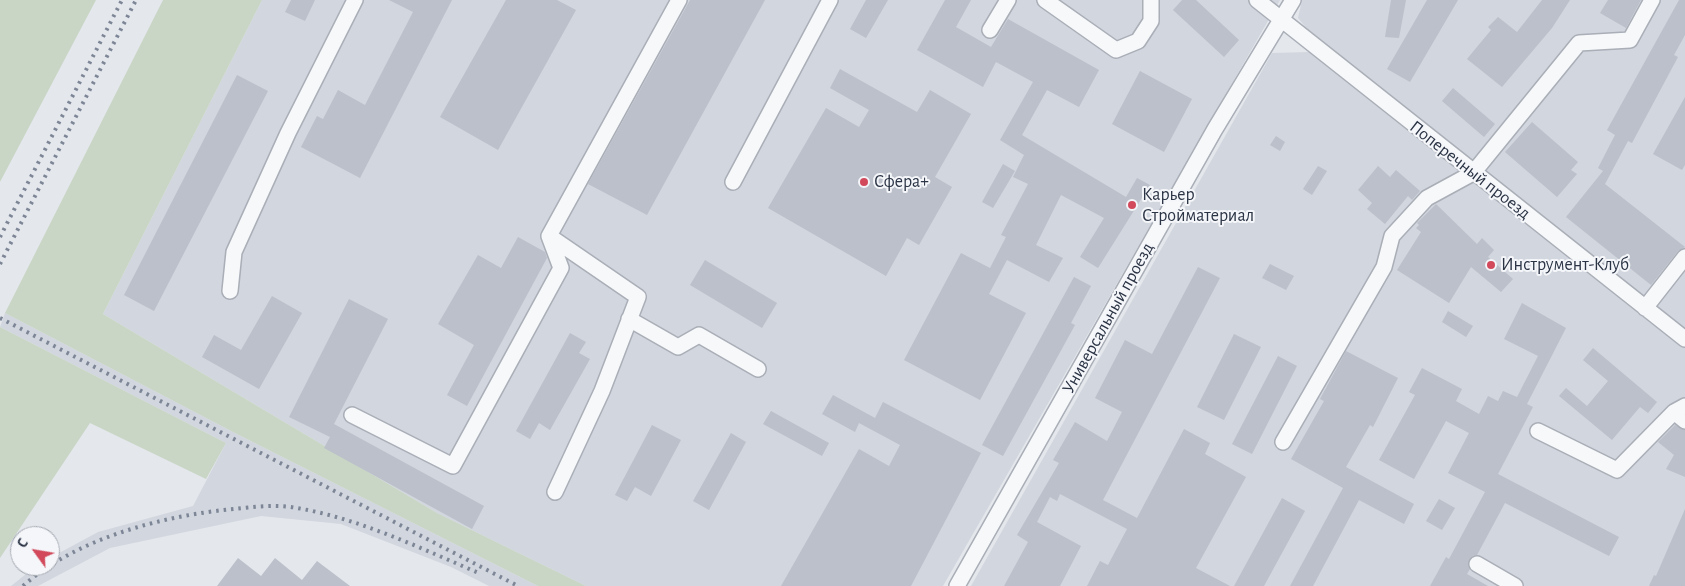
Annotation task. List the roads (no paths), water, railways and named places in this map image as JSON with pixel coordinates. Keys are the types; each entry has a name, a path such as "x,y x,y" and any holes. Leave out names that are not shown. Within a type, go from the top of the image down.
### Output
{"street":[{"path":"230,291 234,252 288,133 355,0"},
{"path":"548,236 680,0"},
{"path":"733,182 830,0"},
{"path":"990,30 1008,0"},
{"path":"1045,0 1116,50 1138,42 1151,21 1151,0"},
{"name":"Поперечный проезд","path":"1257,0 1281,21 1685,339"},
{"name":"Универсальный проезд","path":"957,586 1215,128 1293,0"},
{"path":"1283,442 1384,267 1392,236 1427,198 1473,173 1579,43 1630,40 1652,0"},
{"path":"548,236 638,297 602,392 555,492"},
{"path":"352,415 453,466 561,268 548,236"},
{"path":"1645,308 1685,257"},
{"path":"629,319 678,347 699,335 758,369"},
{"path":"1538,431 1617,470 1681,413"},
{"path":"1477,564 1516,586"}],"railway":[{"path":"0,237 122,0"},
{"path":"0,264 136,0"},
{"path":"0,318 518,586"},
{"path":"23,586 45,569 69,555 94,542 122,532 178,517 206,512 273,506 297,508 344,519 414,545 481,574"}],"place":[{"name":"Сфера+","path":"864,182"},
{"name":"Карьер Стройматериал","path":"1132,205"},
{"name":"Инструмент-Клуб","path":"1491,265"}]}
